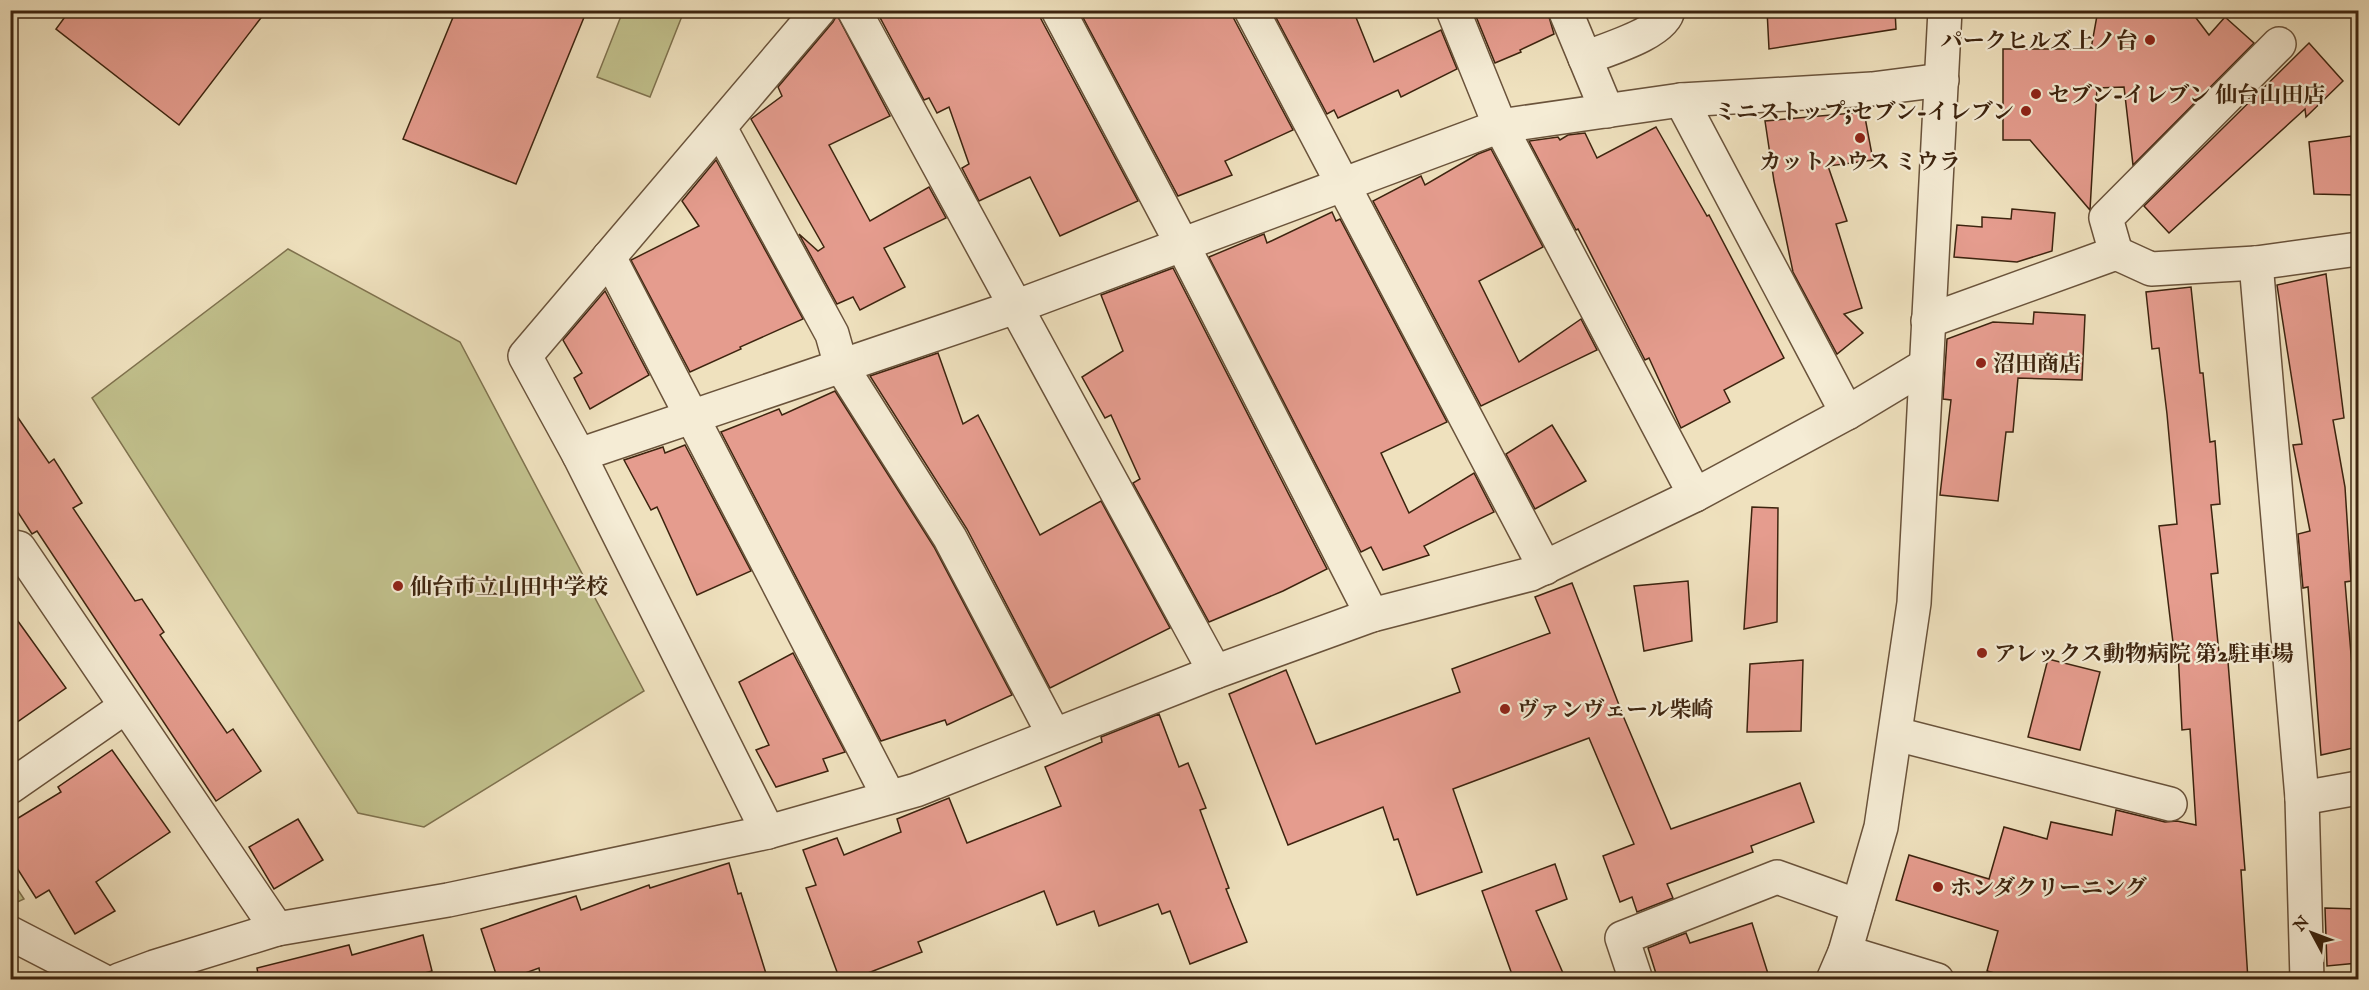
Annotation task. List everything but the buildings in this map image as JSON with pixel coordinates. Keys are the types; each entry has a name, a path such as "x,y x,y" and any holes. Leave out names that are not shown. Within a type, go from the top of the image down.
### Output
{"street":[{"path":"768,832 579,455 525,356 819,10"},
{"path":"854,10 1215,672"},
{"path":"1058,10 1183,246 1372,615"},
{"path":"1251,10 1545,568"},
{"path":"1453,10 1500,126 1695,495"},
{"path":"1565,10 1607,111"},
{"path":"1585,58 1653,31 1668,16 1668,10"},
{"path":"1937,980 1839,966 1881,827 1914,603 1945,10"},
{"path":"2116,253 2106,218 2279,44"},
{"path":"579,455 1015,307 1500,126 1681,100 1872,89 1942,80"},
{"path":"1681,100 1847,413"},
{"path":"720,128 831,334 841,366 950,538 1054,735"},
{"path":"1928,321 2116,253 2151,269 2256,263 2358,249"},
{"path":"609,257 889,797"},
{"path":"2256,263 2302,798 2307,980"},
{"path":"119,980 153,967 277,929 448,900 768,832 916,789 1215,672 1372,615 1531,574 1695,495 1847,413 1925,366"},
{"path":"10,546 19,548 277,929"},
{"path":"10,787 125,707"},
{"path":"1896,734 2170,804"},
{"path":"2302,798 2358,788"},
{"path":"1636,980 1622,938 1777,877 1858,906"},
{"path":"10,933 101,980"}],"shaded area":[{"path":"623,11 684,11 650,97 597,77"},
{"path":"288,249 460,342 644,691 424,827 358,813 92,398"},
{"path":"10,878 24,899 11,905 10,905"}],"place":[{"name":"パークヒルズ上ノ台","path":"2150,40"},
{"name":"セブン-イレブン 仙台山田店","path":"2036,94"},
{"name":"ミニストップ;セブン-イレブン","path":"2026,111"},
{"name":"カットハウス ミウラ","path":"1860,138"},
{"name":"沼田商店","path":"1981,363"},
{"name":"仙台市立山田中学校","path":"398,586"},
{"name":"アレックス動物病院 第2駐車場","path":"1982,653"},
{"name":"ヴァンヴェール柴崎","path":"1505,709"},
{"name":"ホンダクリーニング","path":"1938,887"}]}
